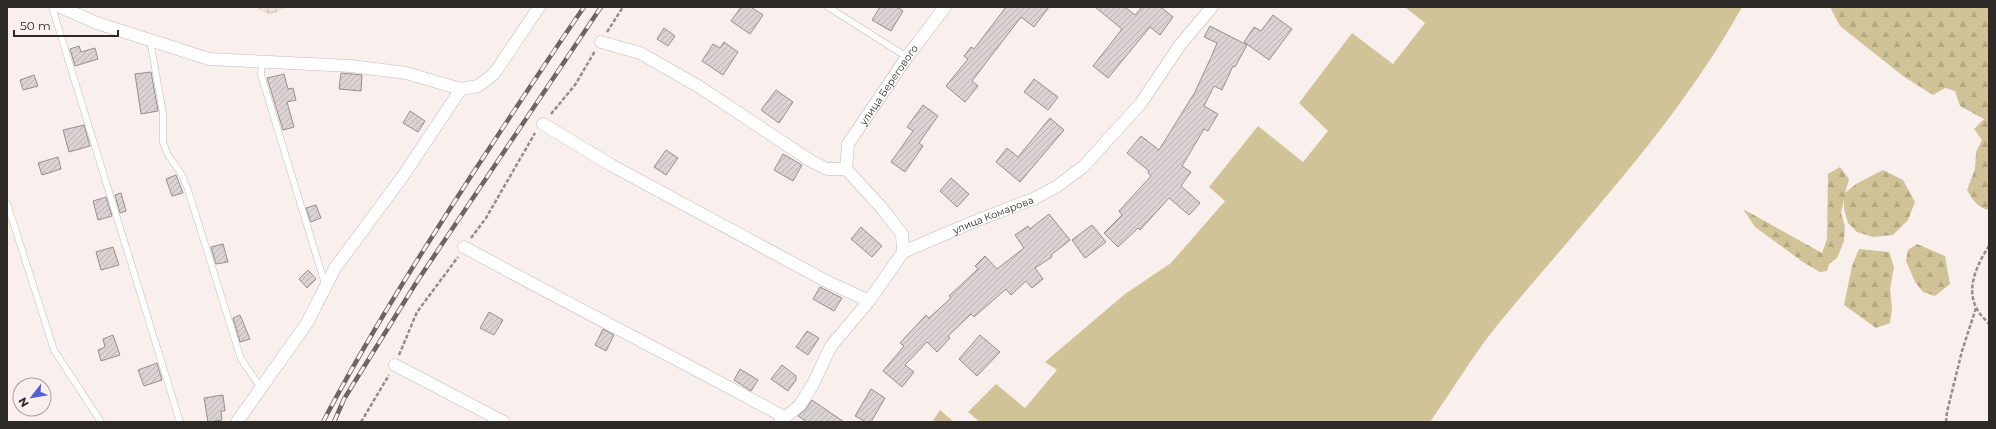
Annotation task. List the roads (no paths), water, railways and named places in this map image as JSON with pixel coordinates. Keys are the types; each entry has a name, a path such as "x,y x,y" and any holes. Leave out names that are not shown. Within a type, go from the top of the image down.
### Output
{"street":[{"path":"60,7 97,23 209,59 351,66 406,73 461,89 478,86 494,74 539,7"},
{"name":"улица Берегового","path":"846,169 848,144 907,57 945,7"},
{"name":"улица Комарова","path":"903,252 973,222 1033,199 1056,187 1084,166 1141,103 1180,45 1212,7"},
{"path":"464,247 555,297 668,354 782,420 800,405 813,384 831,346 869,301 903,252 902,234 880,206 846,169 827,169 811,161 698,86 640,53 601,42"},
{"path":"237,422 308,322 335,268 403,176 461,89"},
{"path":"543,124 611,165 826,281 869,301"},
{"path":"395,365 504,422"}],"lane":[{"path":"52,7 180,422"},
{"path":"828,7 907,57"},
{"path":"150,40 163,112 164,142 168,155 182,175 188,190 241,359 261,388"},
{"path":"262,62 261,75 326,286"},
{"path":"7,203 54,350 101,422"}],"railway":[{"path":"323,422 358,358 414,265 473,173 584,7"},
{"path":"334,422 344,399 416,283 601,7"}]}
